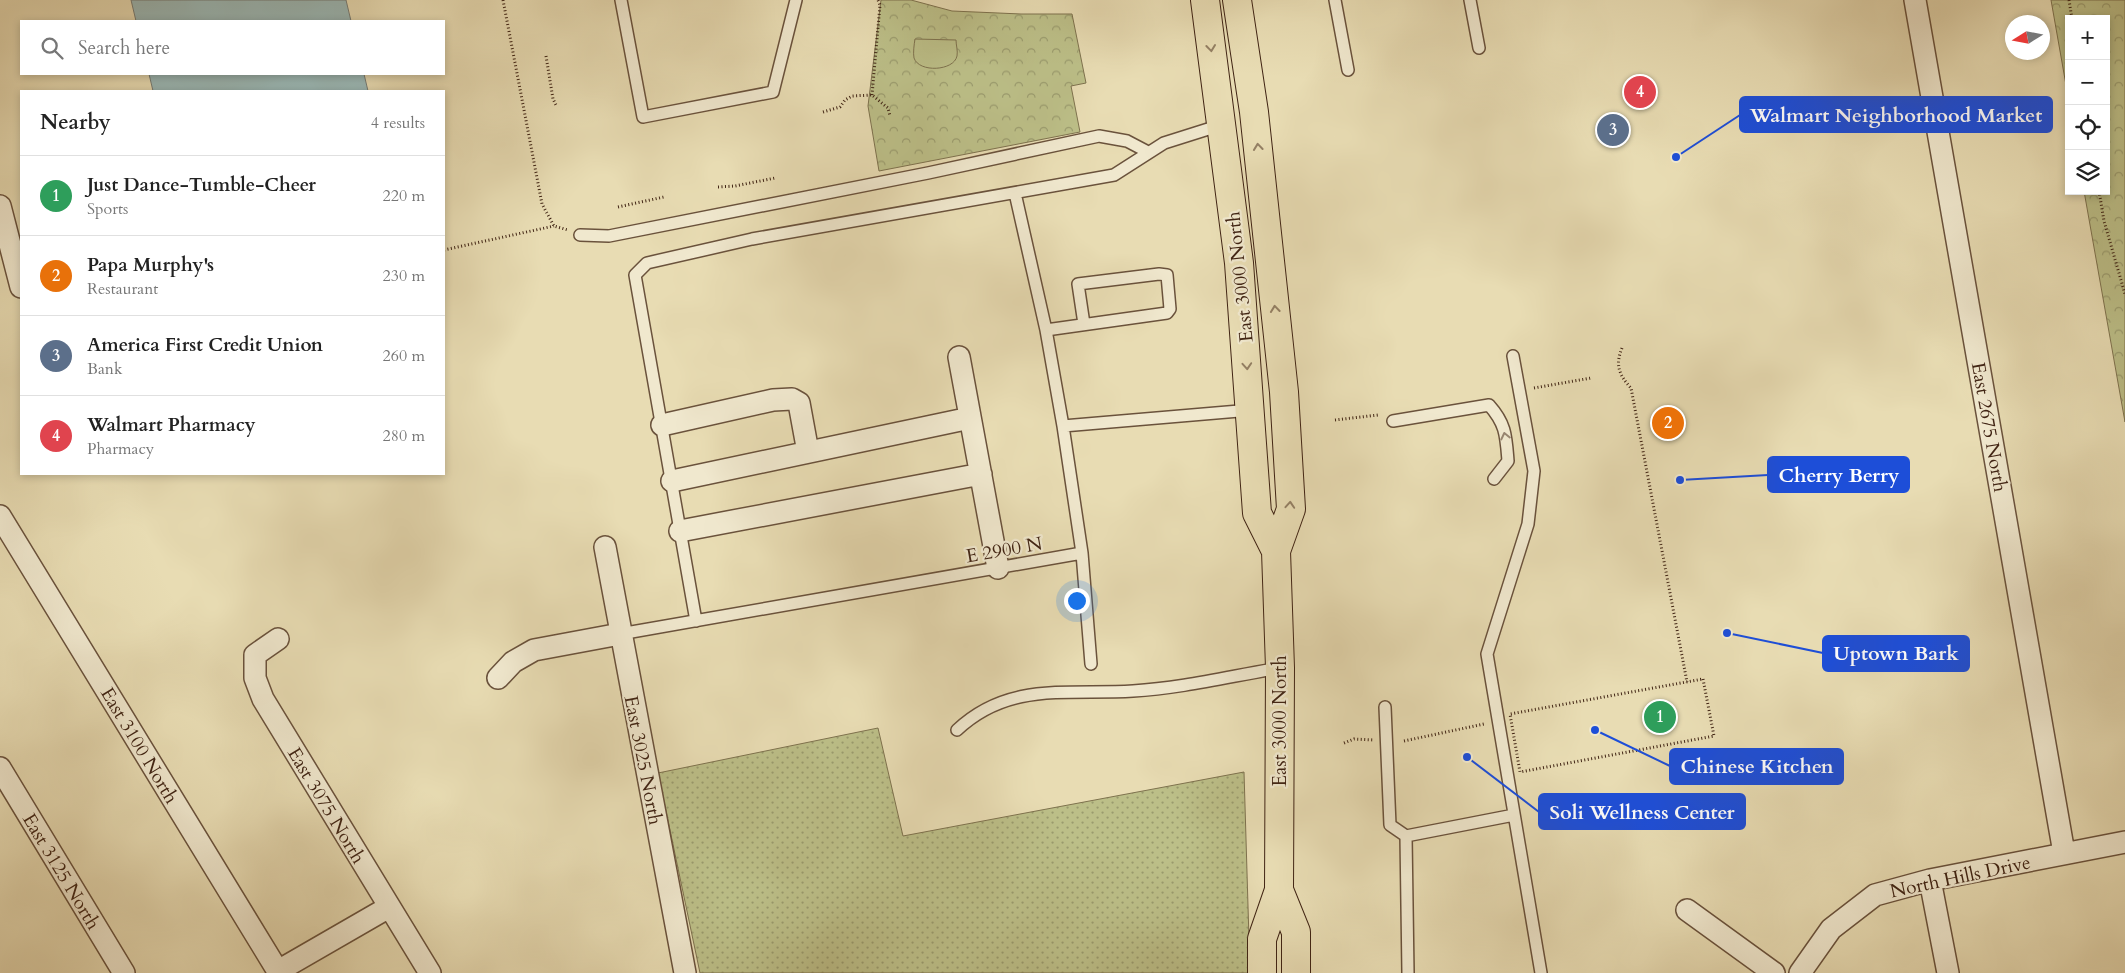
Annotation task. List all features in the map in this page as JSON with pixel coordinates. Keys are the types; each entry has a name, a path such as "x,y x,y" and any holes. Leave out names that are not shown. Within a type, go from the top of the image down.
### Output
{"main road":[{"name":"East 3000 North","path":"1205,0 1240,263 1257,513 1276,552"},
{"name":"East 3000 North","path":"1237,0 1254,112 1284,392 1291,509 1276,552 1280,668 1274,902 1262,939 1262,973"},
{"name":"East 3000 North","path":"1274,902 1296,932 1296,973"},
{"path":"1274,902 1281,973"}],"street":[{"name":"East 2675 North","path":"1915,0 2064,853"},
{"path":"0,206 20,283"},
{"path":"960,357 998,568"},
{"path":"662,425 773,400 792,399 799,403 808,452"},
{"path":"672,481 970,418"},
{"path":"680,531 981,474"},
{"name":"East 3100 North","path":"0,516 279,972"},
{"name":"East 3025 North","path":"605,547 684,973"},
{"path":"498,678 514,662 534,650 620,634"},
{"name":"East 3075 North","path":"278,639 255,655 255,678 263,699 430,973"},
{"name":"East 3125 North","path":"0,768 124,973"},
{"name":"North Hills Drive","path":"1800,973 1831,929 1875,895 1930,880 2125,842"},
{"path":"1930,880 1948,973"},
{"path":"279,972 389,907"},
{"path":"1687,910 1774,973"}],"lane":[{"path":"621,0 643,117 774,92 796,0"},
{"path":"1335,0 1348,70"},
{"path":"1470,0 1479,48"},
{"path":"696,620 635,275 647,263 752,239 1114,176 1164,143 1221,125"},
{"path":"580,234 609,236 928,173 1099,136 1127,141 1148,152"},
{"path":"1015,193 1046,330 1063,426 1082,553 1091,664"},
{"path":"1046,330 1167,313 1170,310 1167,275 1159,274 1078,284 1084,324"},
{"path":"1513,356 1534,471 1528,524 1487,654 1541,973"},
{"path":"1393,421 1489,405 1501,419 1507,442 1508,461 1494,480"},
{"path":"1063,426 1251,410"},
{"name":"E 2900 N","path":"620,634 1082,553"},
{"path":"956,730 972,716 1009,700 1046,692 1133,691 1198,684 1280,668"},
{"path":"1386,707 1390,825 1406,836 1514,815"},
{"path":"1406,836 1408,973"}],"path":[{"path":"503,0 542,204 554,226"},
{"path":"872,95 880,5 878,0"},
{"path":"2069,0 2071,15"},
{"path":"546,56 553,99 557,107"},
{"path":"822,112 840,107 845,100 852,96 872,95 888,108 890,116"},
{"path":"718,187 735,186 775,178"},
{"path":"2101,195 2104,221 2125,294"},
{"path":"618,207 664,197"},
{"path":"445,250 554,226 580,234"},
{"path":"1622,348 1618,359 1620,373 1631,388 1687,682"},
{"path":"1534,388 1590,378"},
{"path":"1335,420 1378,415"},
{"path":"1703,679 1714,736 1520,772 1510,714 1687,682 1703,679"},
{"path":"1404,741 1484,724"},
{"path":"1344,743 1354,739 1377,740"}],"green space":[{"path":"881,0 911,0 952,11 1072,14 1086,83 1071,86 1080,132 879,171 868,106"},
{"path":"2051,0 2125,0 2125,422 2085,195 2110,195 2110,15 2065,15 2065,79"},
{"path":"915,39 956,40 957,56 950,65 943,67 929,68 922,66 914,58"},
{"path":"878,728 903,836 1244,772 1250,973 700,973 658,773"}],"water":[{"path":"131,0 346,0 351,20 136,20"},
{"path":"149,75 364,75 368,90 153,90"}],"place":[{"name":"Walmart Pharmacy","path":"1640,92"},
{"name":"America First Credit Union","path":"1613,130"},
{"name":"Walmart Neighborhood Market","path":"1676,157"},
{"name":"Papa Murphy's","path":"1668,423"},
{"name":"Cherry Berry","path":"1680,480"},
{"name":"Uptown Bark","path":"1727,633"},
{"name":"Just Dance-Tumble-Cheer","path":"1660,717"},
{"name":"Chinese Kitchen","path":"1595,730"},
{"name":"Soli Wellness Center","path":"1467,757"}]}
